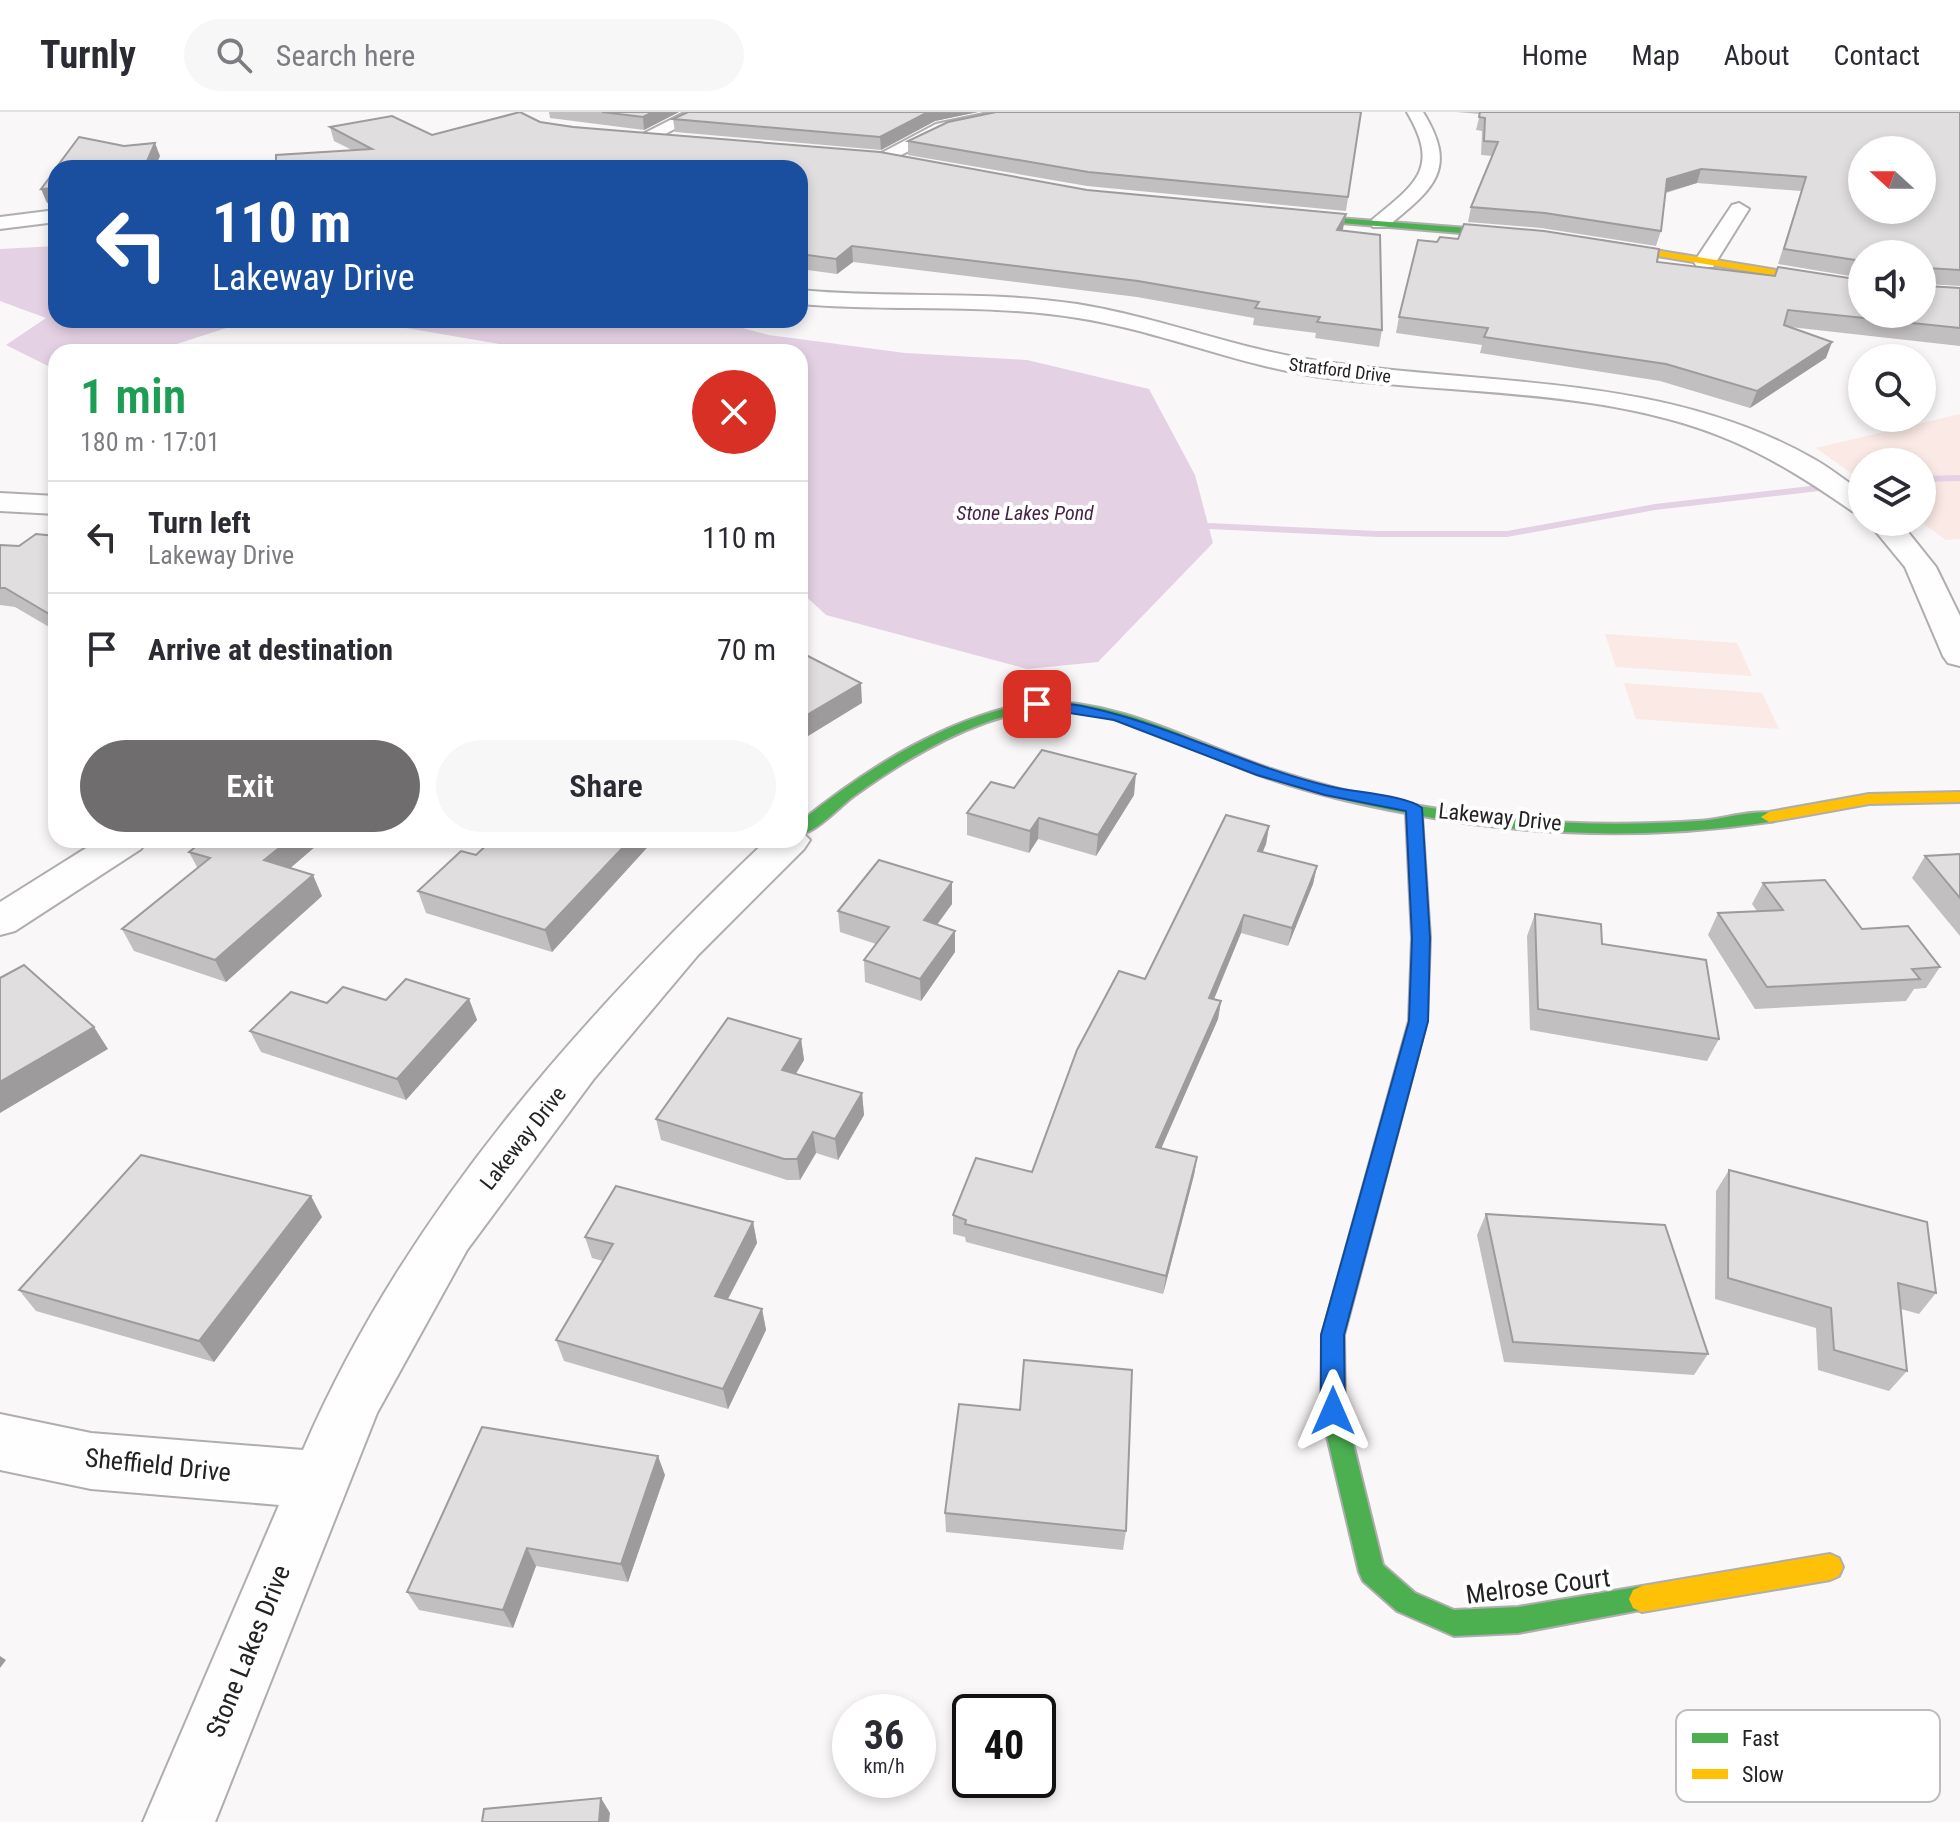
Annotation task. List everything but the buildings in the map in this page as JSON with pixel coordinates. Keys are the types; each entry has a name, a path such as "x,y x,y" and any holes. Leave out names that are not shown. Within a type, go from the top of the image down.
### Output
{"street":[{"path":"642,139 699,112"},
{"path":"874,158 942,128 1017,112"},
{"path":"1380,223 1428,183 1434,165 1427,129 1415,112"},
{"path":"619,137 679,142"},
{"path":"874,158 915,164"},
{"path":"1705,262 1739,209"},
{"path":"1269,215 1541,237"},
{"path":"0,223 48,217"},
{"path":"1587,243 1848,285"},
{"name":"Stratford Drive","path":"808,298 848,303 997,303 1075,310 1119,319 1208,347 1316,368 1585,394 1655,409 1762,445 1848,495"},
{"path":"0,502 48,505"},
{"path":"1899,536 1925,572 1960,656"},
{"name":"Lakeway Drive","path":"808,824 860,784 914,754 1009,711 1037,704 1070,706 1118,716 1263,772 1325,791 1414,808 1524,823 1627,827 1724,824 1872,799 1960,797"},
{"name":"Melrose Court","path":"1414,808 1421,938 1418,1021 1333,1335 1333,1411 1372,1572 1406,1602 1454,1623 1518,1620 1830,1567"},
{"path":"0,921 114,848"},
{"name":"Lakeway Drive","path":"318,1480 353,1401 448,1235 576,1068 683,945 782,848"},
{"name":"Sheffield Drive","path":"0,1442 91,1461 318,1480"},
{"name":"Stone Lakes Drive","path":"179,1822 318,1480"}],"shaded area":[{"path":"1960,414 1960,539 1946,540 1936,533 1936,448 1848,448 1848,471 1816,448 1884,432 1936,432 1936,420"},
{"path":"1605,634 1737,643 1752,676 1616,667"},
{"path":"1624,683 1762,693 1779,729 1636,719"}],"water":[{"path":"48,246 48,328 226,328 177,344 48,344 48,366 6,345 46,318 0,301 0,249"},
{"name":"Stone Lakes Pond","path":"406,328 742,328 769,335 905,353 1027,360 1149,389 1195,475 1213,543 1098,662 1027,669 826,615 808,598 808,344 500,344"}],"waterway":[{"path":"1936,479 1960,478"},
{"path":"1209,526 1378,534 1507,534 1655,507 1848,485"}],"traffic: fast":[{"path":"1285,216 1520,235"},
{"path":"808,824 850,792 913,752 978,720 1038,705 1068,705 1127,717 1268,773 1386,805 1451,816 1582,829 1710,825 1769,817"},
{"path":"1414,808 1421,938 1418,1021 1333,1335 1333,1411 1372,1572 1406,1602 1454,1623 1518,1620 1642,1599"}],"traffic: slow":[{"path":"1600,244 1848,285"},
{"path":"1769,817 1869,799 1960,797"},
{"path":"1642,1599 1830,1567"}],"route":[{"path":"1037,704 1070,706 1118,716 1263,772 1325,791 1414,808 1421,938 1418,1021 1333,1335 1333,1411"}]}
